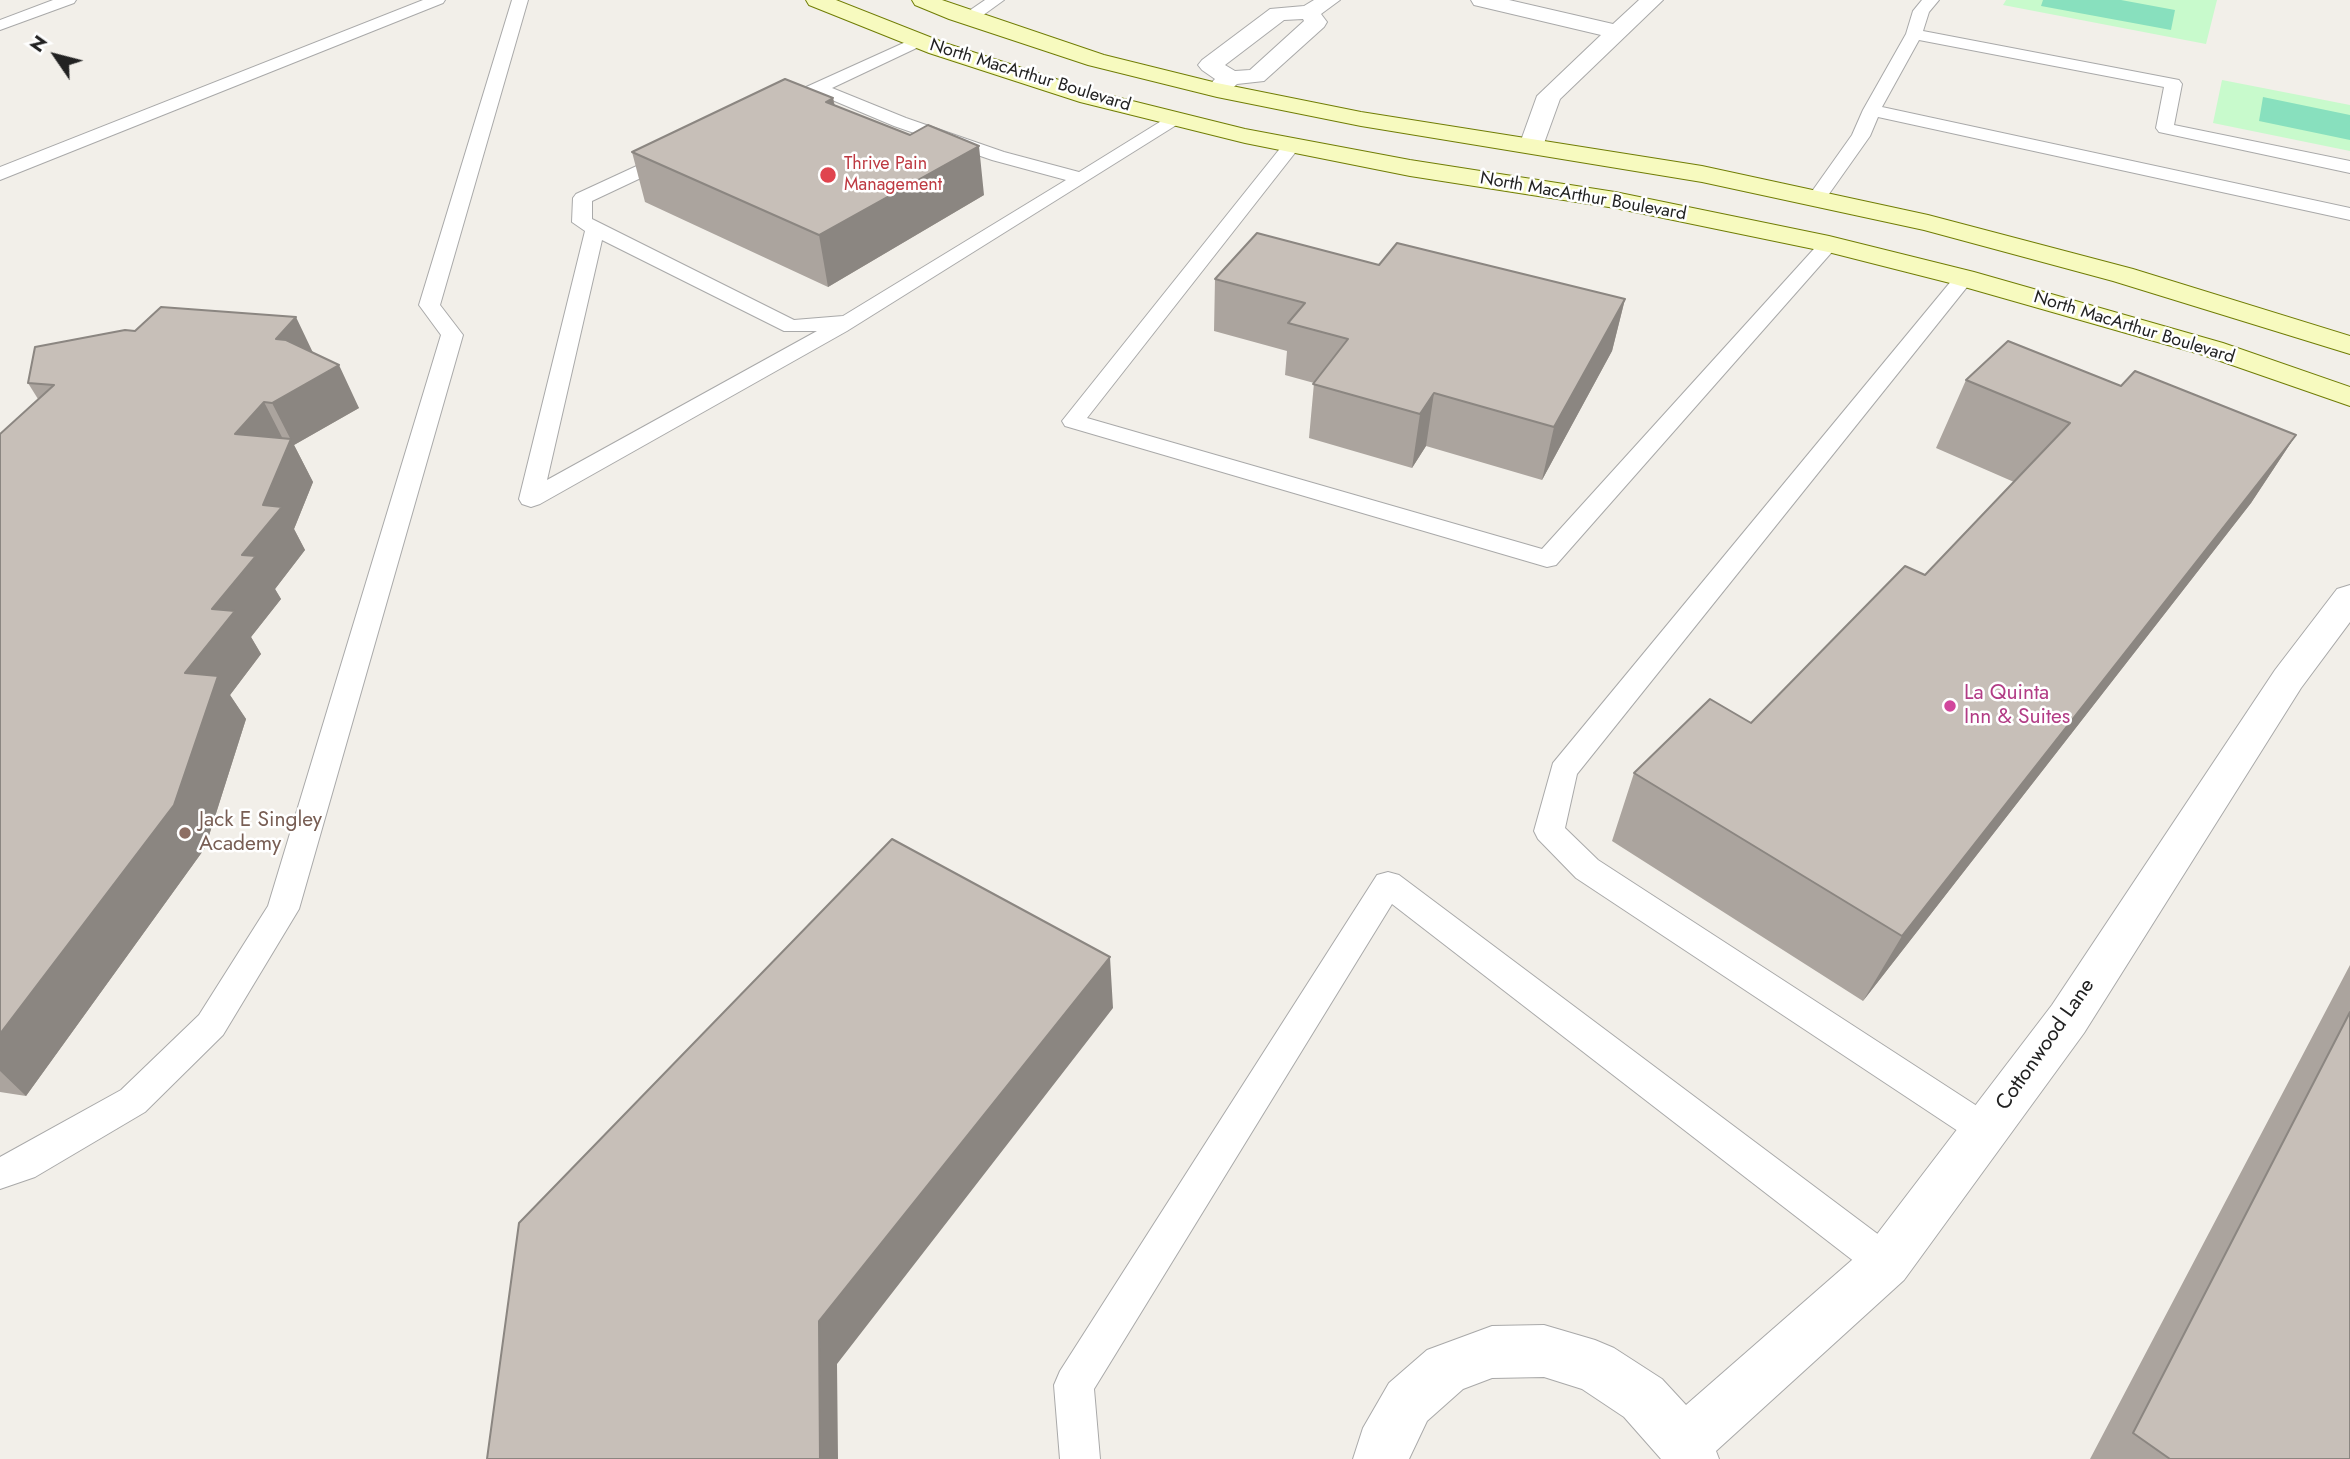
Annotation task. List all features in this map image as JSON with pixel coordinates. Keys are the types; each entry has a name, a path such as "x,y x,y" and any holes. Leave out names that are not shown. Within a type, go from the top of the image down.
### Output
{"main road":[{"name":"North MacArthur Boulevard","path":"817,0 919,41 1088,97 1292,145 1410,168 1615,200 1829,244 1964,278 2213,349 2350,397"},
{"name":"North MacArthur Boulevard","path":"923,0 1096,60 1224,84 1361,119 1702,174 1928,223 2123,275 2350,345"},
{"path":"919,41 969,18"}],"street":[{"path":"1309,12 1316,22 1256,76 1224,84 1210,65 1278,13 1309,12 1329,0"},
{"path":"1482,0 1617,32"},
{"path":"1531,146 1549,96 1652,0"},
{"name":"Cottonwood Lane","path":"1381,1459 1383,1448 1408,1402 1446,1369 1492,1352 1544,1350 1595,1367 1643,1398 1687,1451 1886,1263 2068,1018 2288,679 2350,597"}],"lane":[{"path":"0,25 68,0"},
{"path":"0,174 438,0"},
{"path":"0,1173 22,1165 133,1101 211,1025 283,909 452,335 429,305 520,0"},
{"path":"969,18 996,0"},
{"path":"1817,197 1861,136 1872,110 1914,34 1921,11 1931,0"},
{"path":"1914,34 2173,84 2165,128 2350,167"},
{"path":"756,117 919,41"},
{"path":"818,88 900,122 998,156 1081,178"},
{"path":"1872,110 2350,214"},
{"path":"595,228 531,499 848,322 1177,119"},
{"path":"1292,145 1073,421 1547,559 1829,244"},
{"path":"694,146 583,198 582,222 791,327 848,322"},
{"path":"1964,278 1563,771 1549,831 1587,869 1985,1130"},
{"path":"1080,1459 1074,1385 1388,884 1886,1263"}],"green space":[{"path":"2006,0 2217,0 2206,44 2003,5"},
{"path":"2043,0 2121,0 2175,10 2171,30 2041,6"},
{"path":"2222,80 2350,105 2350,151 2213,123"},
{"path":"2263,97 2350,115 2350,140 2259,121"}],"building":[{"path":"785,79 833,98 826,102 910,135 928,125 979,146 819,235 632,152"},
{"path":"1257,233 1379,265 1397,243 1625,299 1554,427 1434,393 1420,414 1313,384 1348,339 1288,323 1305,303 1215,279"},
{"path":"161,307 296,317 276,339 286,340 339,365 272,403 264,402 235,434 291,439 263,505 282,507 242,555 256,556 212,609 235,611 185,673 218,676 174,805 0,1034 0,434 54,385 28,383 35,347 125,330 135,331"},
{"name":"La Quinta Inn & Suites","path":"2008,341 2121,386 2135,371 2296,435 1902,936 1634,773 1710,699 1751,723 1905,566 1925,575 2070,423 1966,380"},
{"path":"892,839 1110,957 819,1321 820,1459 487,1459 519,1223"},
{"path":"2350,1012 2350,1459 2170,1459 2133,1433"}],"place":[{"name":"Thrive Pain Management","path":"828,175"},
{"name":"La Quinta Inn & Suites","path":"1950,706"},
{"name":"Jack E Singley Academy","path":"185,833"}]}
